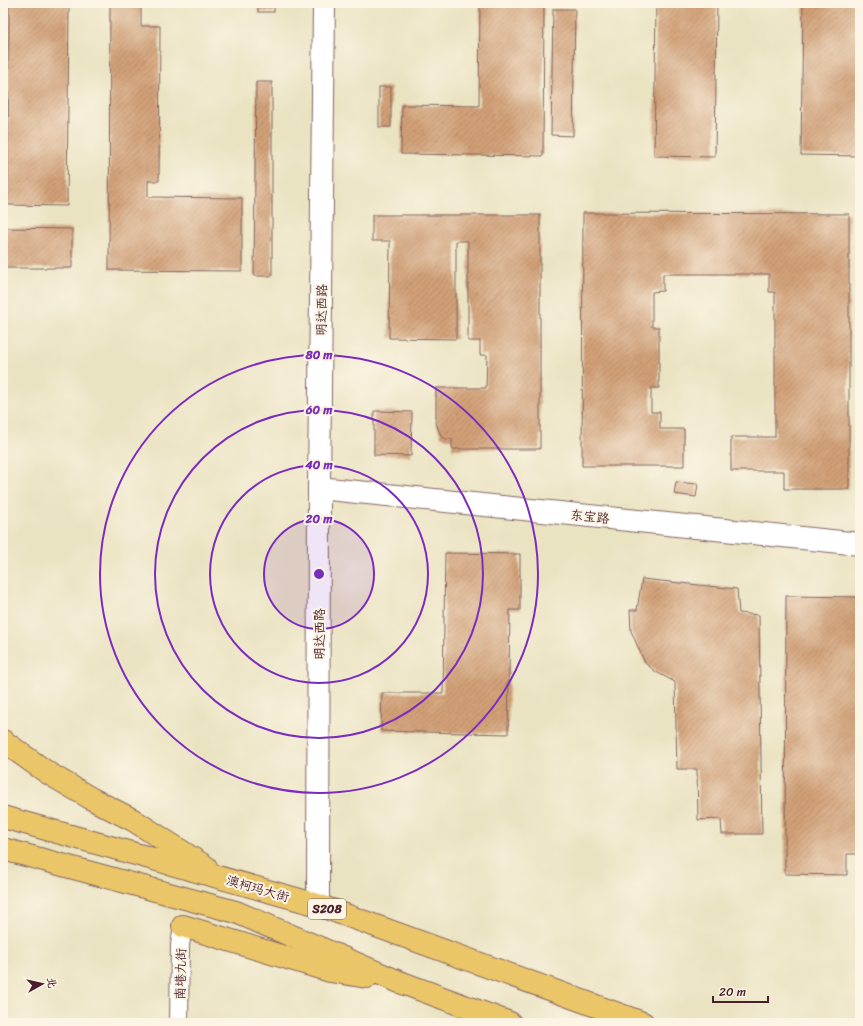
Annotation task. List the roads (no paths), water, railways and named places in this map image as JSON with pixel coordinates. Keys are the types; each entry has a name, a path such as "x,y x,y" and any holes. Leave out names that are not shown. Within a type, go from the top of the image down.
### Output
{"main road":[{"path":"3,741 48,773 92,799 133,820 226,879"},
{"name":"澳柯玛大街","path":"3,817 318,905 643,1023"},
{"path":"3,849 236,912 398,981 510,1023"},
{"path":"183,926 330,971 398,981"}],"street":[{"name":"明达西路","path":"318,905 319,488 324,3"},
{"name":"东宝路","path":"319,488 860,544"},
{"name":"南塂九街","path":"179,1023 180,945 183,926"}]}
